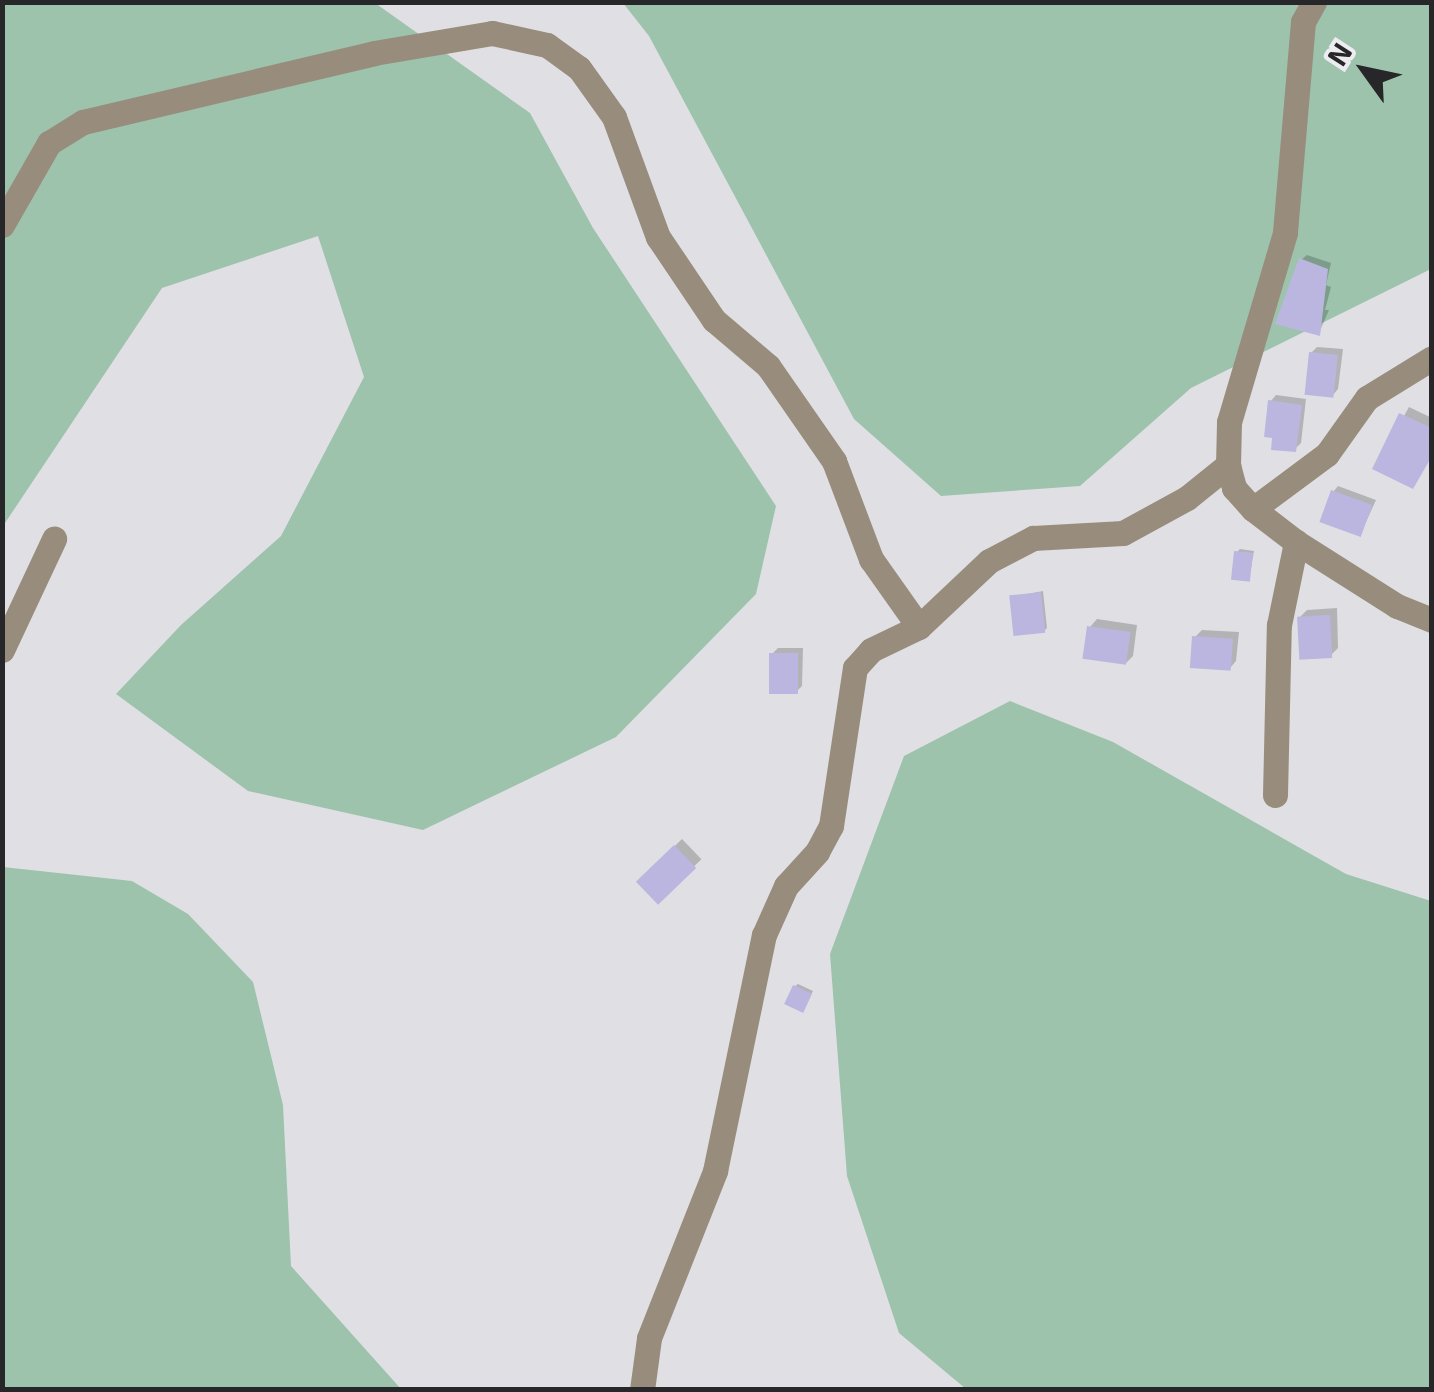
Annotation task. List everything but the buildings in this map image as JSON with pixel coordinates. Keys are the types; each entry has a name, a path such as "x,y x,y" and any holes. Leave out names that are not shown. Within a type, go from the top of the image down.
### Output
{"street":[{"path":"1314,2 1303,22 1285,233 1229,422 1228,465 1234,488 1252,509 1296,542 1397,606 1430,616"},
{"path":"2,226 48,143 83,122 374,53 492,33 546,45 579,68 614,117 658,238 714,320 768,366 834,461 871,559 919,628"},
{"path":"1252,509 1327,454 1367,398 1432,358"},
{"path":"642,1390 649,1338 715,1171 764,935 786,886 817,852 831,826 855,668 871,650 919,628 988,561 1033,538 1123,533 1187,498 1228,465"},
{"path":"2,650 54,538"},
{"path":"1275,796 1279,625 1296,542"}],"green space":[{"path":"3,2 375,3 530,113 593,228 776,506 756,594 616,737 423,830 248,791 116,694 181,625 281,536 364,377 318,236 162,288 3,526"},
{"path":"623,3 1431,3 1431,269 1191,388 1080,486 941,496 854,419 649,36"},
{"path":"1010,701 1113,742 1346,874 1431,901 1431,1389 966,1389 899,1333 847,1176 830,954 904,756"},
{"path":"3,867 132,881 188,914 253,982 283,1105 291,1266 401,1389 3,1389"}]}
